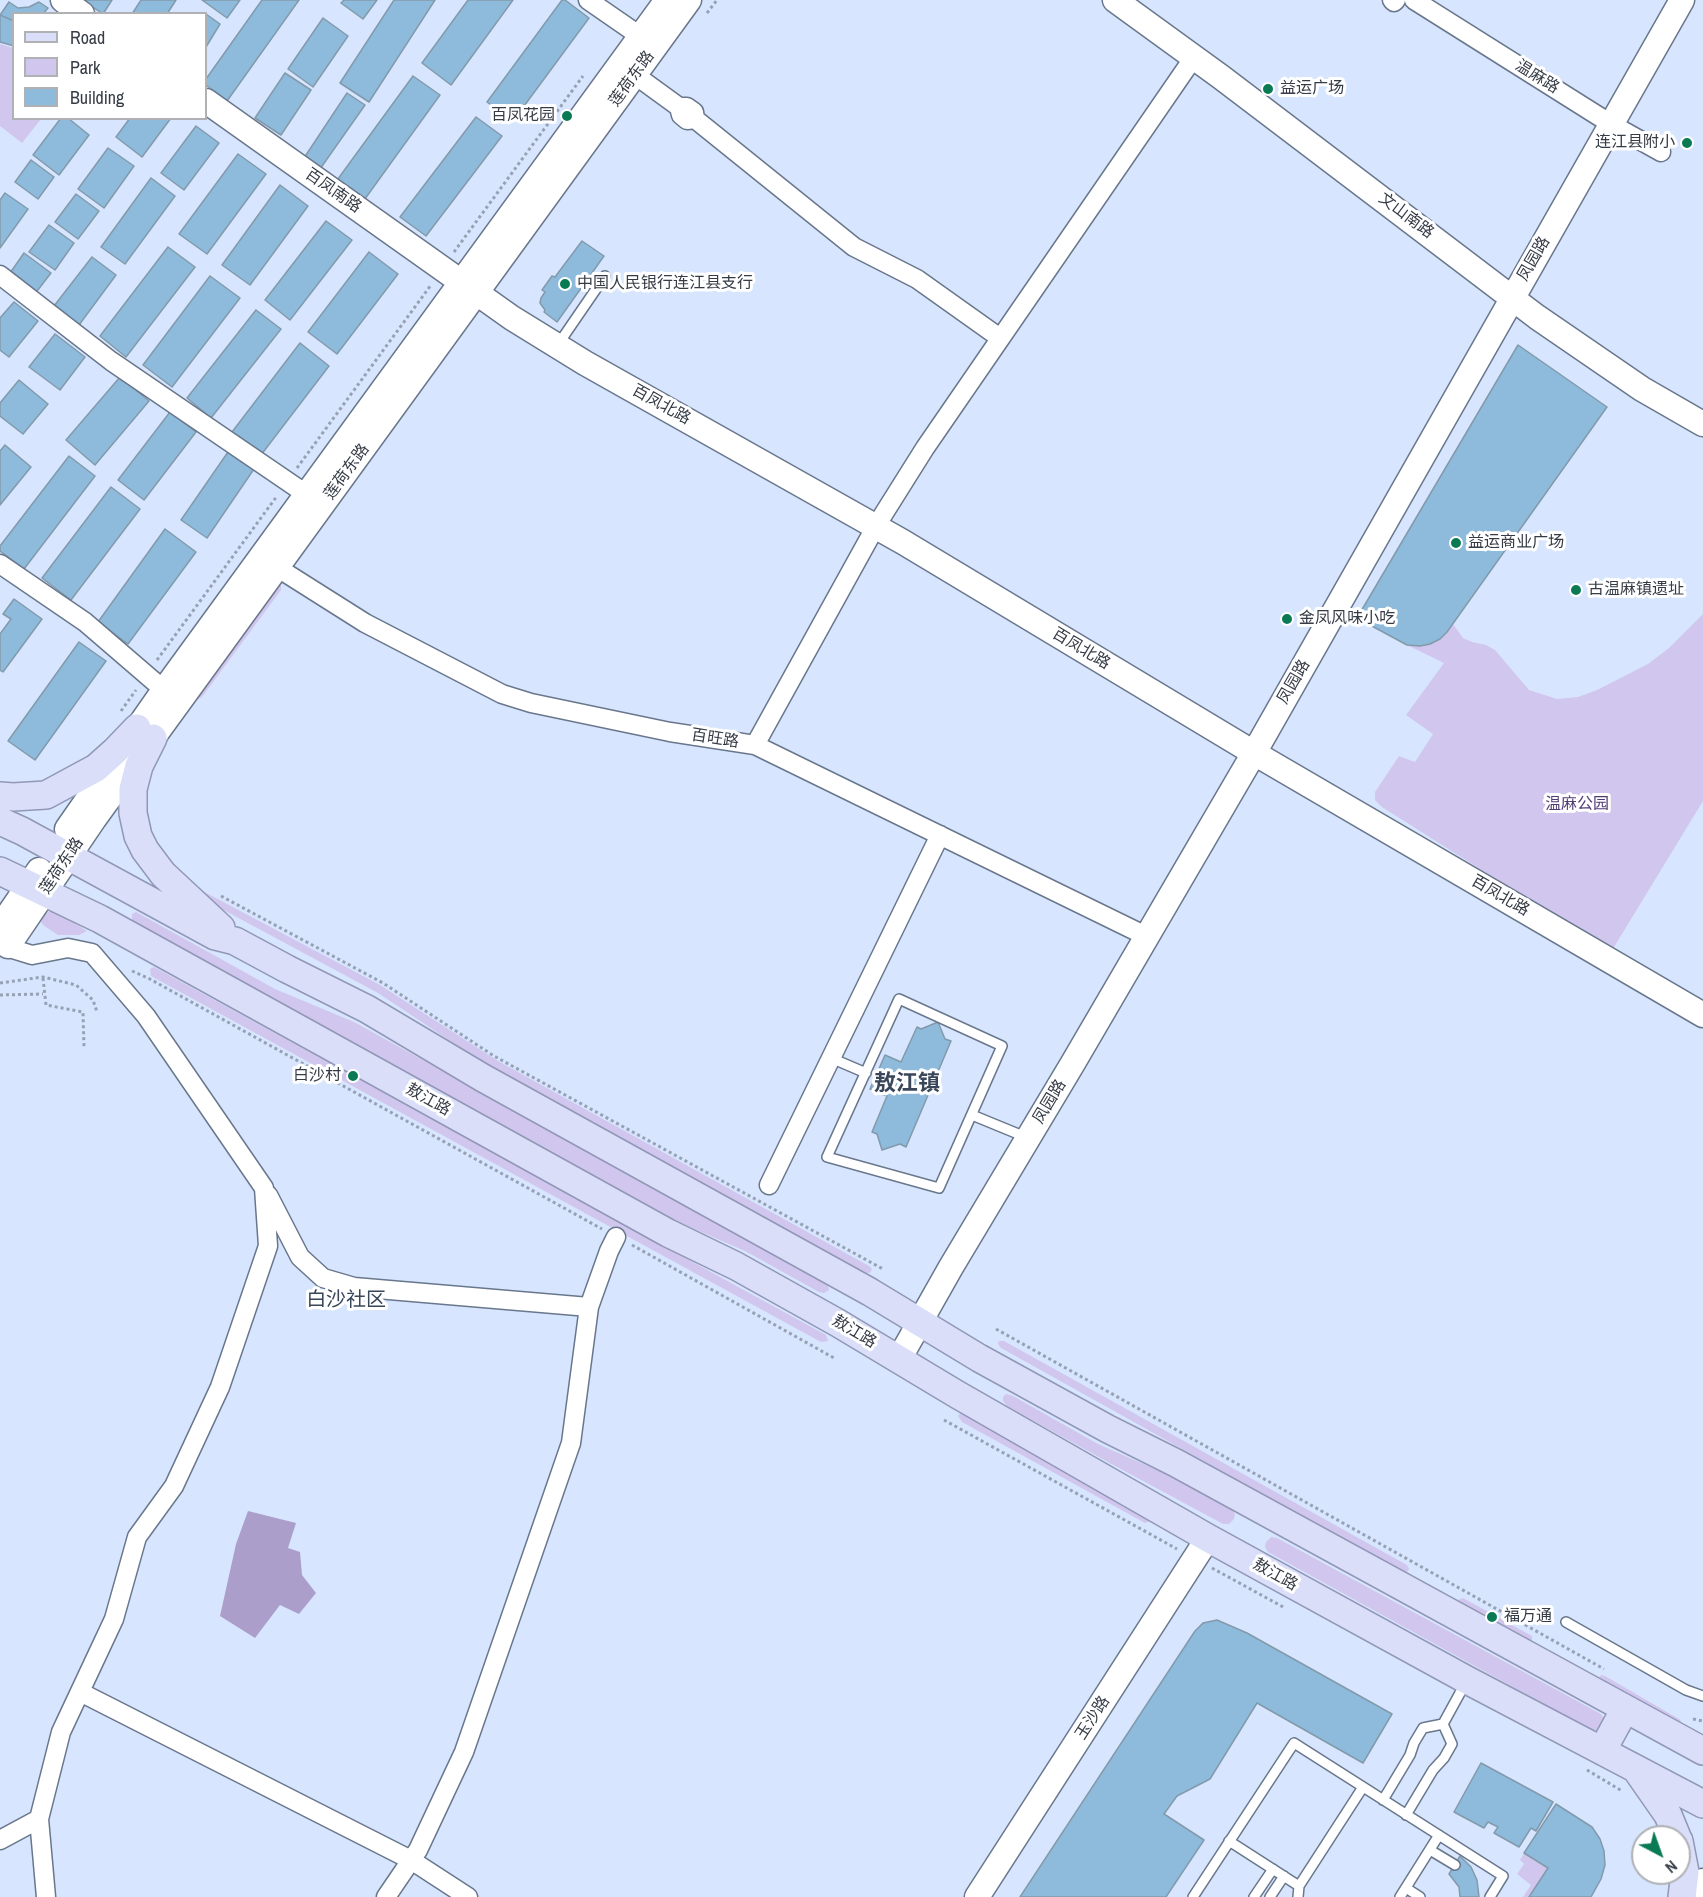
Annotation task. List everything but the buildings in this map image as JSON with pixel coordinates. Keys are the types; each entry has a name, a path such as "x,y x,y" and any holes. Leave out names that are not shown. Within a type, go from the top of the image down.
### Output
{"main road":[{"path":"0,796 46,795 96,768 115,752 136,726"},
{"path":"136,726 139,766 133,789 133,813 138,836 145,850 163,874 235,941"},
{"path":"0,821 215,936 235,941 367,1009 483,1078 847,1279 1004,1372 1176,1463 1703,1751"},
{"name":"敖江路","path":"0,871 100,919 657,1227 736,1266 827,1316 984,1409 1201,1549 1467,1680 1703,1804"},
{"path":"827,1316 847,1279"},
{"path":"984,1409 1004,1372"},
{"path":"1602,1750 1625,1709"},
{"path":"1662,1729 1696,1725"},
{"path":"1635,1768 1668,1815 1672,1825"}],"street":[{"path":"63,0 79,12"},
{"path":"588,0 640,36"},
{"name":"莲荷东路","path":"3,939 61,853 136,726 155,682 297,488 460,281 667,0"},
{"name":"文山南路","path":"1115,0 1194,57 1537,317 1660,401 1703,424"},
{"name":"温麻路","path":"1414,0 1611,124 1661,152"},
{"name":"凤园路","path":"899,1359 1254,753 1682,0"},
{"name":"莲荷东路","path":"136,726 278,568 460,281 634,75 696,9"},
{"path":"755,745 876,526 925,448 1194,57"},
{"path":"634,75 679,107 687,107 694,112 695,119 854,247 917,279 1000,339"},
{"name":"百凤南路","path":"207,102 460,281"},
{"path":"0,275 111,361 297,488"},
{"name":"百凤北路","path":"460,281 557,346 876,526 1254,753 1703,1015"},
{"path":"0,564 85,622 155,682"},
{"name":"百旺路","path":"278,568 365,623 502,694 531,703 670,732 755,745 1146,936"},
{"path":"769,1185 940,835"},
{"path":"3,939 32,955 68,948 92,953 146,1016 264,1188 300,1257 323,1278 354,1287 589,1307"},
{"path":"46,1897 39,1820 61,1732 114,1619 137,1537 174,1486 220,1387 268,1246 264,1188"},
{"path":"386,1897 418,1850 464,1752 571,1443 589,1307 616,1237"},
{"name":"玉沙路","path":"977,1897 1201,1549"},
{"path":"80,1692 411,1860 468,1897"},
{"path":"0,1840 39,1820"},
{"path":"1693,1897 1703,1881"}],"lane":[{"path":"557,346 605,276"},
{"path":"899,999 1002,1046 972,1115 939,1188 827,1157 899,999"},
{"path":"831,1058 866,1073"},
{"path":"972,1115 1028,1138"},
{"path":"1566,1622 1686,1690 1703,1696"},
{"path":"1443,1724 1467,1680"},
{"path":"1383,1800 1423,1728 1443,1724"},
{"path":"1406,1815 1433,1770 1444,1758 1452,1744 1443,1724"},
{"path":"1193,1897 1294,1743 1503,1876 1490,1897"},
{"path":"1298,1897 1299,1886 1363,1787"},
{"path":"1400,1897 1439,1835"},
{"path":"1229,1841 1299,1886"},
{"path":"1430,1850 1455,1865"},
{"path":"1254,1897 1273,1869"},
{"path":"1270,1897 1284,1876"},
{"path":"1406,1888 1420,1897"}],"path":[{"path":"696,9 717,0"},
{"path":"136,726 155,682 297,488 460,281 586,72"},
{"path":"216,893 383,983 494,1056 883,1269"},
{"path":"130,970 834,1358"},
{"path":"0,983 43,977 76,985 93,1000 98,1012"},
{"path":"43,977 46,1005 83,1012 84,1047"},
{"path":"0,995 44,994"},
{"path":"996,1329 1609,1672"},
{"path":"944,1420 1201,1549 1253,1590"},
{"path":"1696,1725 1703,1721"}],"green space":[{"path":"0,44 12,48 12,120 40,120 22,143 0,126"},
{"path":"281,583 281,590 202,697 197,700 193,698 275,585"},
{"name":"温麻公园","path":"1703,614 1703,801 1611,952 1382,807 1375,800 1375,792 1399,756 1415,762 1433,734 1406,715 1444,663 1407,645 1430,644 1440,639 1453,624 1463,638 1495,650 1529,690 1557,699 1578,697 1648,664 1669,648"},
{"path":"195,887 380,985 498,1061 869,1266 872,1269 870,1273 865,1273 488,1066 378,993 192,893"},
{"path":"51,911 57,912 87,931 79,935 58,935 43,925 39,918"},
{"path":"136,912 275,989 354,1022 824,1281 829,1290 824,1293 819,1292 745,1251 674,1220 592,1176 132,920 132,914"},
{"path":"154,967 826,1335 828,1341 821,1342 151,976 150,969"},
{"path":"999,1341 1004,1341 1407,1565 1409,1569 1403,1572 1001,1348"},
{"path":"1006,1394 1098,1444 1177,1479 1232,1509 1235,1514 1234,1519 1229,1524 1223,1524 1106,1461 1007,1406 1003,1401"},
{"path":"960,1413 966,1414 1148,1516 1150,1521 1145,1523 962,1422 958,1416"},
{"path":"1271,1537 1277,1538 1601,1714 1606,1722 1601,1730 1591,1730 1268,1552 1265,1547 1266,1542"},
{"path":"1463,1598 1532,1636 1532,1641 1529,1642 1460,1605 1458,1600"},
{"path":"1601,1675 1681,1721 1679,1724 1601,1681 1599,1678"},
{"path":"1524,1853 1548,1868 1529,1897 1523,1897 1531,1885 1517,1874 1524,1864 1520,1860"}],"shaded area":[{"path":"248,1511 296,1523 288,1548 300,1552 302,1575 316,1593 299,1614 280,1605 255,1638 220,1616 236,1544"}],"place":[{"name":"益运广场","path":"1268,89"},
{"name":"百凤花园","path":"567,116"},
{"name":"连江县附小","path":"1687,143"},
{"name":"中国人民银行连江县支行","path":"565,284"},
{"name":"益运商业广场","path":"1456,543"},
{"name":"古温麻镇遗址","path":"1576,590"},
{"name":"金凤风味小吃","path":"1287,619"},
{"name":"白沙村","path":"353,1076"},
{"name":"福万通","path":"1492,1617"}],"district":[{"name":"敖江镇","path":"907,1084"},
{"name":"白沙社区","path":"346,1301"}]}
